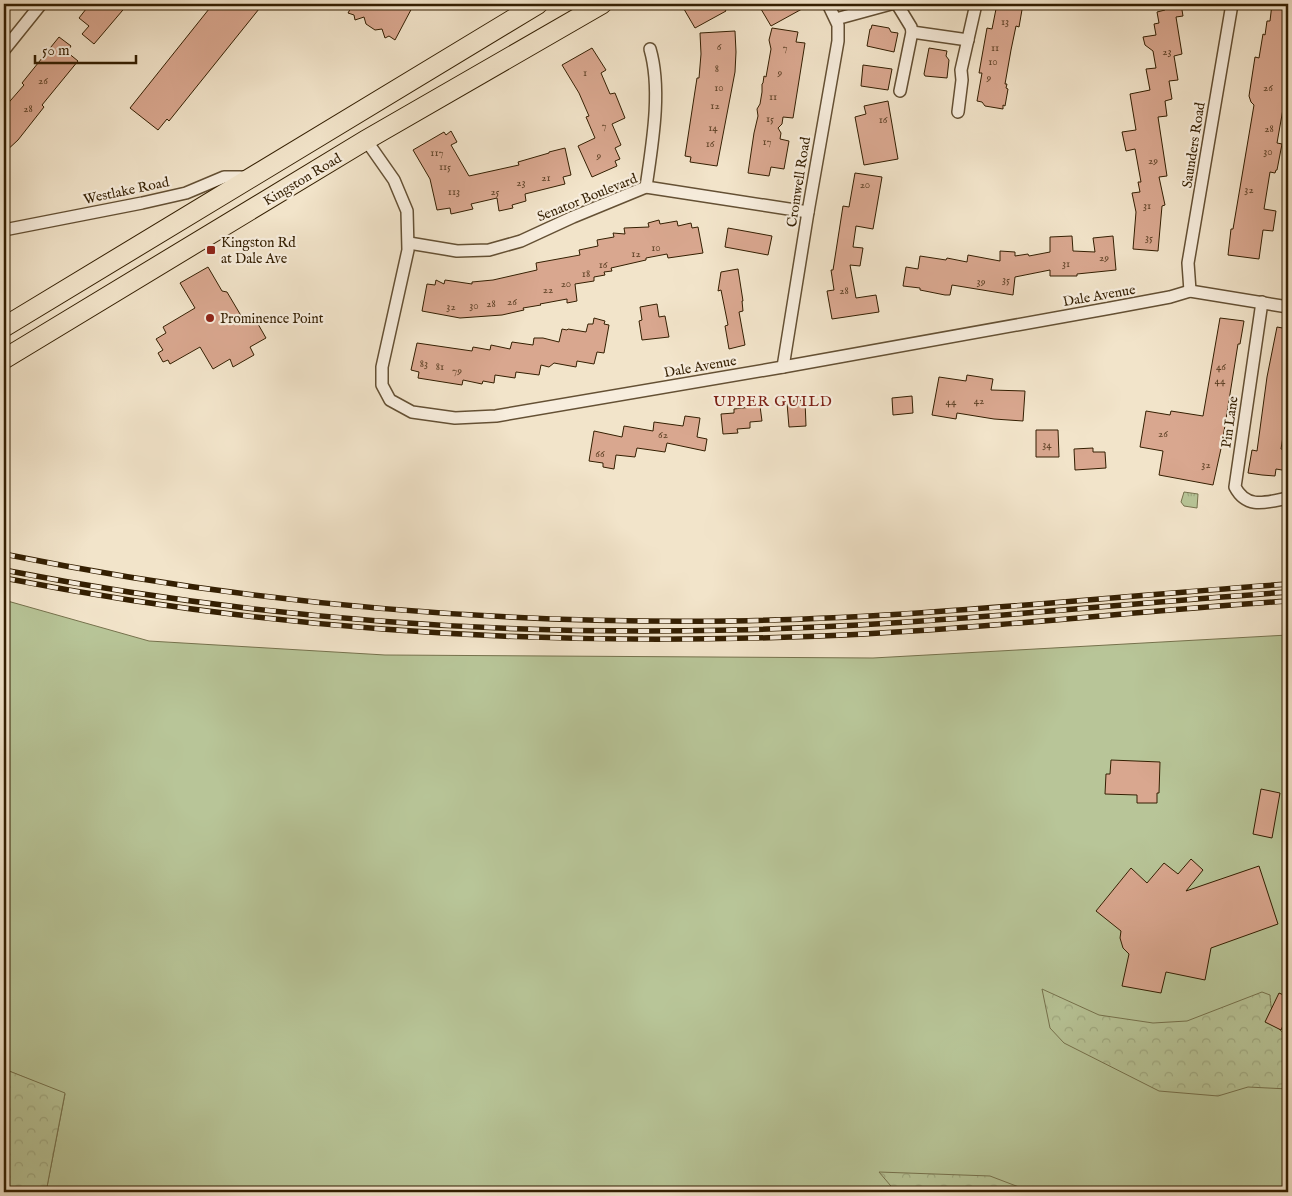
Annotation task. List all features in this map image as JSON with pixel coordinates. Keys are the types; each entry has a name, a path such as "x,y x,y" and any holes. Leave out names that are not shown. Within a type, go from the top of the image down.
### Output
{"main road":[{"name":"Kingston Road","path":"4,327 538,4"},
{"name":"Kingston Road","path":"4,358 366,140 602,4"}],"street":[{"path":"4,50 41,4"},
{"name":"Cromwell Road","path":"783,367 838,41 838,25 828,4"},
{"path":"836,19 891,4"},
{"path":"897,4 912,32 900,91"},
{"path":"958,112 962,80 961,70 976,4"},
{"name":"Saunders Road","path":"1190,291 1188,263 1232,4"},
{"path":"912,32 968,40"},
{"path":"646,187 656,95 654,64 650,49"},
{"name":"Dale Avenue","path":"366,140 394,180 407,212 409,243 382,367 382,385 390,400 412,412 455,418 496,416 783,367 1170,297 1190,291 1288,307"},
{"name":"Westlake Road","path":"4,230 142,204 186,193 224,177 253,177"},
{"name":"Senator Boulevard","path":"409,243 457,250 489,250 521,241 572,217 646,187 808,212"},
{"name":"Pin Lane","path":"1262,302 1235,487 1240,496 1248,501 1259,503 1288,498"}],"green space":[{"path":"1184,492 1198,494 1197,508 1184,506 1181,502"},
{"path":"4,600 149,641 385,655 873,658 1288,635 1288,1192 46,1192 65,1094 4,1069"},
{"path":"1042,989 1099,1015 1153,1023 1187,1021 1262,992 1270,995 1276,1024 1288,1036 1288,1089 1248,1087 1218,1096 1159,1091 1064,1043 1050,1028"},
{"path":"4,1069 65,1093 46,1192 4,1192"},
{"path":"879,1172 990,1176 1032,1192 896,1192"}],"building":[{"path":"90,4 128,4 94,44 82,34 89,26 79,18"},
{"path":"213,4 252,4 259,9 169,121 167,119 158,130 130,108"},
{"path":"353,4 414,4 395,40 389,36 385,38 382,29 375,30 366,24 364,17 355,20 354,15 348,13"},
{"path":"681,4 722,4 726,11 695,28"},
{"path":"758,4 811,4 771,26"},
{"path":"997,4 1023,4 1019,27 1016,26 1011,50 1005,84 1007,84 1006,88 1008,89 1003,109 985,106 982,102 977,101 982,73 979,73 987,28 992,29"},
{"path":"1164,4 1181,4 1183,16 1176,17 1182,54 1174,56 1178,80 1169,81 1172,99 1165,101 1167,116 1158,117 1167,176 1159,177 1165,205 1162,206 1158,251 1133,249 1136,212 1132,193 1140,192 1138,182 1141,182 1135,149 1126,151 1122,132 1136,130 1130,94 1150,90 1146,69 1156,68 1153,51 1145,45 1143,37 1156,35 1154,24 1159,23 1157,12 1165,10"},
{"path":"1272,4 1288,4 1288,73 1284,97 1287,98 1285,109 1283,109 1277,143 1282,144 1277,170 1275,173 1270,172 1264,209 1276,211 1273,231 1263,230 1259,259 1228,255 1254,105 1249,96 1255,57 1259,58 1263,34 1265,35 1267,21 1270,21"},
{"path":"872,25 889,28 891,32 898,33 894,52 867,46"},
{"path":"772,28 798,32 796,42 805,43 793,118 783,117 782,124 778,128 781,133 780,139 789,141 784,169 771,167 769,176 748,173 758,116 757,109 760,104 762,84 764,76 766,77 771,49 769,40"},
{"path":"735,31 735,72 717,166 690,162 691,157 685,156 697,78 699,78 700,33"},
{"path":"59,37 71,46 67,52 78,61 42,105 44,107 18,140 4,153 4,108 24,85 22,83"},
{"path":"592,48 606,70 601,73 610,94 615,93 625,118 612,124 621,145 615,148 620,159 615,161 617,166 592,177 578,146 595,138 586,117 589,116 579,93 562,65"},
{"path":"929,48 947,51 946,56 949,60 947,78 925,76"},
{"path":"863,65 892,69 888,90 861,86"},
{"path":"888,101 898,159 864,165 855,117 866,114 864,106"},
{"path":"451,131 457,142 451,145 469,176 519,165 518,162 565,148 571,175 563,177 565,184 525,194 526,201 512,205 513,208 499,211 497,198 471,204 473,209 451,214 450,208 437,210 430,179 413,150 444,132 446,135"},
{"path":"855,173 882,177 873,229 856,226 853,247 863,248 860,266 850,265 856,298 876,295 879,312 832,319 827,291 834,290 831,270 833,270 843,206 849,207"},
{"path":"659,220 660,224 677,221 678,226 691,223 692,228 698,227 703,253 668,258 667,254 611,268 612,271 604,272 605,275 594,277 594,281 575,284 577,301 567,303 567,299 523,308 524,310 502,315 460,318 422,311 427,284 435,285 436,280 444,284 445,280 472,284 472,282 493,280 537,270 536,263 580,255 579,250 598,246 597,240 614,237 613,233 625,234 624,228 649,227 648,223"},
{"path":"728,228 772,236 768,255 725,247"},
{"path":"1072,236 1073,251 1095,252 1093,238 1113,236 1116,270 1077,274 1077,276 1050,276 1050,270 1015,277 1013,295 952,285 950,295 945,295 920,290 920,288 903,286 906,267 918,269 920,256 967,262 968,255 1000,261 1000,251 1015,252 1015,256 1028,254 1029,256 1050,252 1050,237"},
{"name":"Prominence Point","path":"208,267 222,291 227,292 243,319 247,317 250,323 258,324 266,338 250,347 254,355 233,367 230,359 213,369 200,347 170,364 168,360 163,362 158,353 163,350 156,339 166,333 163,327 195,308 180,283"},
{"path":"738,269 743,301 743,311 739,312 745,345 729,349 725,326 728,325 721,290 718,291 721,272"},
{"path":"657,304 659,317 665,316 669,337 642,340 639,321 642,320 640,307"},
{"path":"594,318 605,321 604,324 609,325 604,353 597,352 594,364 577,361 576,367 554,363 549,367 541,365 539,375 516,372 515,378 495,375 494,383 483,381 482,384 463,380 462,385 418,378 419,372 411,370 417,343 472,351 473,347 490,350 491,345 510,349 512,342 533,345 534,338 559,342 562,329 586,332 588,324 593,324"},
{"path":"1220,318 1244,321 1240,344 1238,344 1222,444 1213,485 1159,475 1163,451 1140,447 1146,411 1170,415 1171,411 1203,416"},
{"path":"1277,327 1288,329 1288,405 1281,449 1288,450 1288,471 1276,469 1275,476 1248,473 1252,450 1257,451 1267,377"},
{"path":"967,375 993,379 991,390 1025,391 1023,421 994,419 957,413 956,419 932,415 939,377 966,381"},
{"path":"912,396 913,413 893,415 892,398"},
{"path":"805,400 806,426 789,427 787,403"},
{"path":"760,406 762,421 750,422 750,428 737,429 738,433 723,434 721,414 734,413 734,409"},
{"path":"685,416 700,418 697,437 707,439 705,451 667,443 665,452 637,448 635,457 616,455 614,469 603,467 603,463 589,461 594,431 622,437 624,426 653,431 654,422 683,426"},
{"path":"1036,430 1058,430 1059,457 1036,457"},
{"path":"1093,448 1093,452 1105,452 1106,468 1075,470 1074,449"},
{"path":"1111,760 1160,762 1157,803 1137,803 1137,795 1105,794 1106,774 1110,774"},
{"path":"1261,789 1280,793 1272,838 1253,834"},
{"path":"1191,859 1203,870 1186,891 1259,866 1278,924 1211,948 1205,980 1166,972 1161,993 1122,986 1129,954 1123,948 1120,938 1121,931 1096,911 1131,868 1147,883 1164,863 1178,874"},
{"path":"1279,993 1288,997 1288,1015 1281,1030 1265,1022"}],"railway":[{"path":"4,554 184,586 275,598 457,614 549,619 732,621 871,616 1288,584"},
{"path":"4,570 184,600 275,611 366,620 549,630 641,631 802,628 1288,592"},
{"path":"4,578 101,596 297,621 494,636 593,639 791,637 915,631 1288,601"}],"place":[{"name":"Kingston Rd at Dale Ave","path":"211,250"},
{"name":"Prominence Point","path":"210,318"}],"district":[{"name":"UPPER GUILD","path":"773,401"}]}
